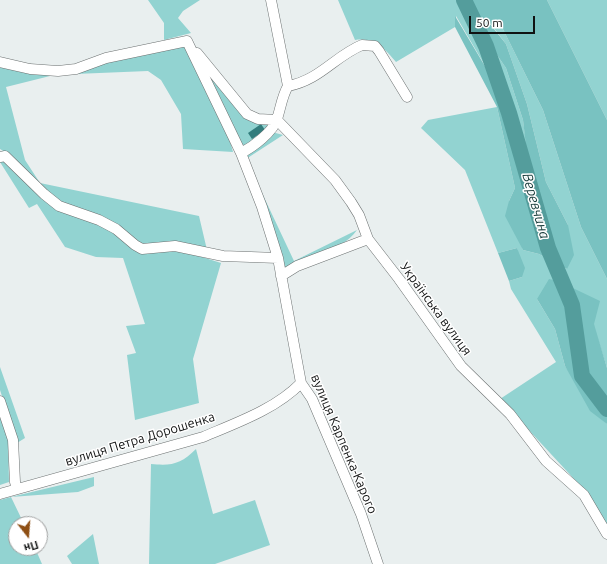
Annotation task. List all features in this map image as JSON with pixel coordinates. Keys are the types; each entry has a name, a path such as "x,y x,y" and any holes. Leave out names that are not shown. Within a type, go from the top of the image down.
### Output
{"street":[{"path":"241,153 270,130 277,120 284,94 288,86 271,0"},
{"path":"0,62 30,68 58,71 76,69 106,58 187,41 247,114 258,119 277,120"},
{"name":"вулиця Карпенка-Карого","path":"187,41 241,153 262,207 278,258 301,383 312,399 361,514 378,564"},
{"path":"288,86 317,76 358,46 370,45 379,51 407,97"},
{"name":"Українська вулиця","path":"277,120 335,180 359,215 368,239 399,279 461,366 510,414 546,461 584,495 607,534"},
{"path":"0,157 5,156 44,194 59,206 99,220 116,229 135,245 142,248 175,246 223,256 278,258"},
{"path":"281,276 296,266 368,239"},
{"name":"вулиця Петра Дорошенка","path":"0,494 203,437 229,426 289,396 301,383"},
{"path":"0,401 13,440 15,482 17,489"}],"shaded area":[{"path":"148,0 200,0 183,11 178,18 191,33 164,40 164,23"},
{"path":"338,0 459,0 506,68 523,120 529,164 518,156 498,88 456,16 455,27 396,62 388,53 373,42 368,40 355,40"},
{"path":"459,0 547,0 607,120 607,279 581,227 543,110 498,19 490,24 506,44 527,104 546,182 568,225 574,255 567,269 539,254 523,250 505,216 509,201 515,188 497,107 455,27 455,16 498,88 518,156 528,163 523,120 506,68"},
{"path":"547,0 607,0 607,120"},
{"path":"498,19 543,110 581,227 607,279 607,368 593,324 537,299 555,329 565,366 607,424 607,527 588,494 500,399 556,362 511,289 509,281 522,277 517,248 498,253 465,170 421,128 428,120 497,107 515,188 509,201 523,250 539,254 567,269 568,225 546,182 527,104 506,44 490,23"},
{"path":"184,43 230,141 233,152 183,149 181,114 161,80 148,71 75,74 110,60"},
{"path":"194,52 244,114 273,122 242,151"},
{"path":"0,64 54,75 6,87 25,160 40,183 32,178 13,157 0,149"},
{"path":"272,132 283,135 246,159 245,154"},
{"path":"246,159 294,261 357,230 342,244 292,266 283,272 278,249"},
{"path":"0,162 4,162 56,209 103,225 137,250 180,250 221,263 193,359 199,403 135,420 127,355 136,353 126,326 145,324 123,258 96,257 65,247 37,204 29,208"},
{"path":"40,183 199,216 207,250 144,245 60,204"},
{"path":"517,248 525,268 522,277 509,281 498,253"},
{"path":"549,279 558,281 600,301 594,324 607,368 607,424 590,411 565,366 555,329 537,299"},
{"path":"0,367 25,438 17,443 0,390"},
{"path":"0,416 8,439 9,482 0,485"},
{"path":"196,449 213,514 255,500 270,545 215,564 149,564 151,464 165,465 176,463 186,458"},
{"path":"94,477 94,486 78,492 11,497"},
{"path":"11,497 20,516 8,516 8,556 38,556 42,564 0,564 0,500"},
{"path":"93,534 99,564 72,564 67,556"}],"building":[{"path":"261,124 265,130 252,139 248,133"}],"waterway":[{"name":"Веревчина","path":"464,0 486,46 509,113 548,248 572,305 582,376 607,409"}]}
